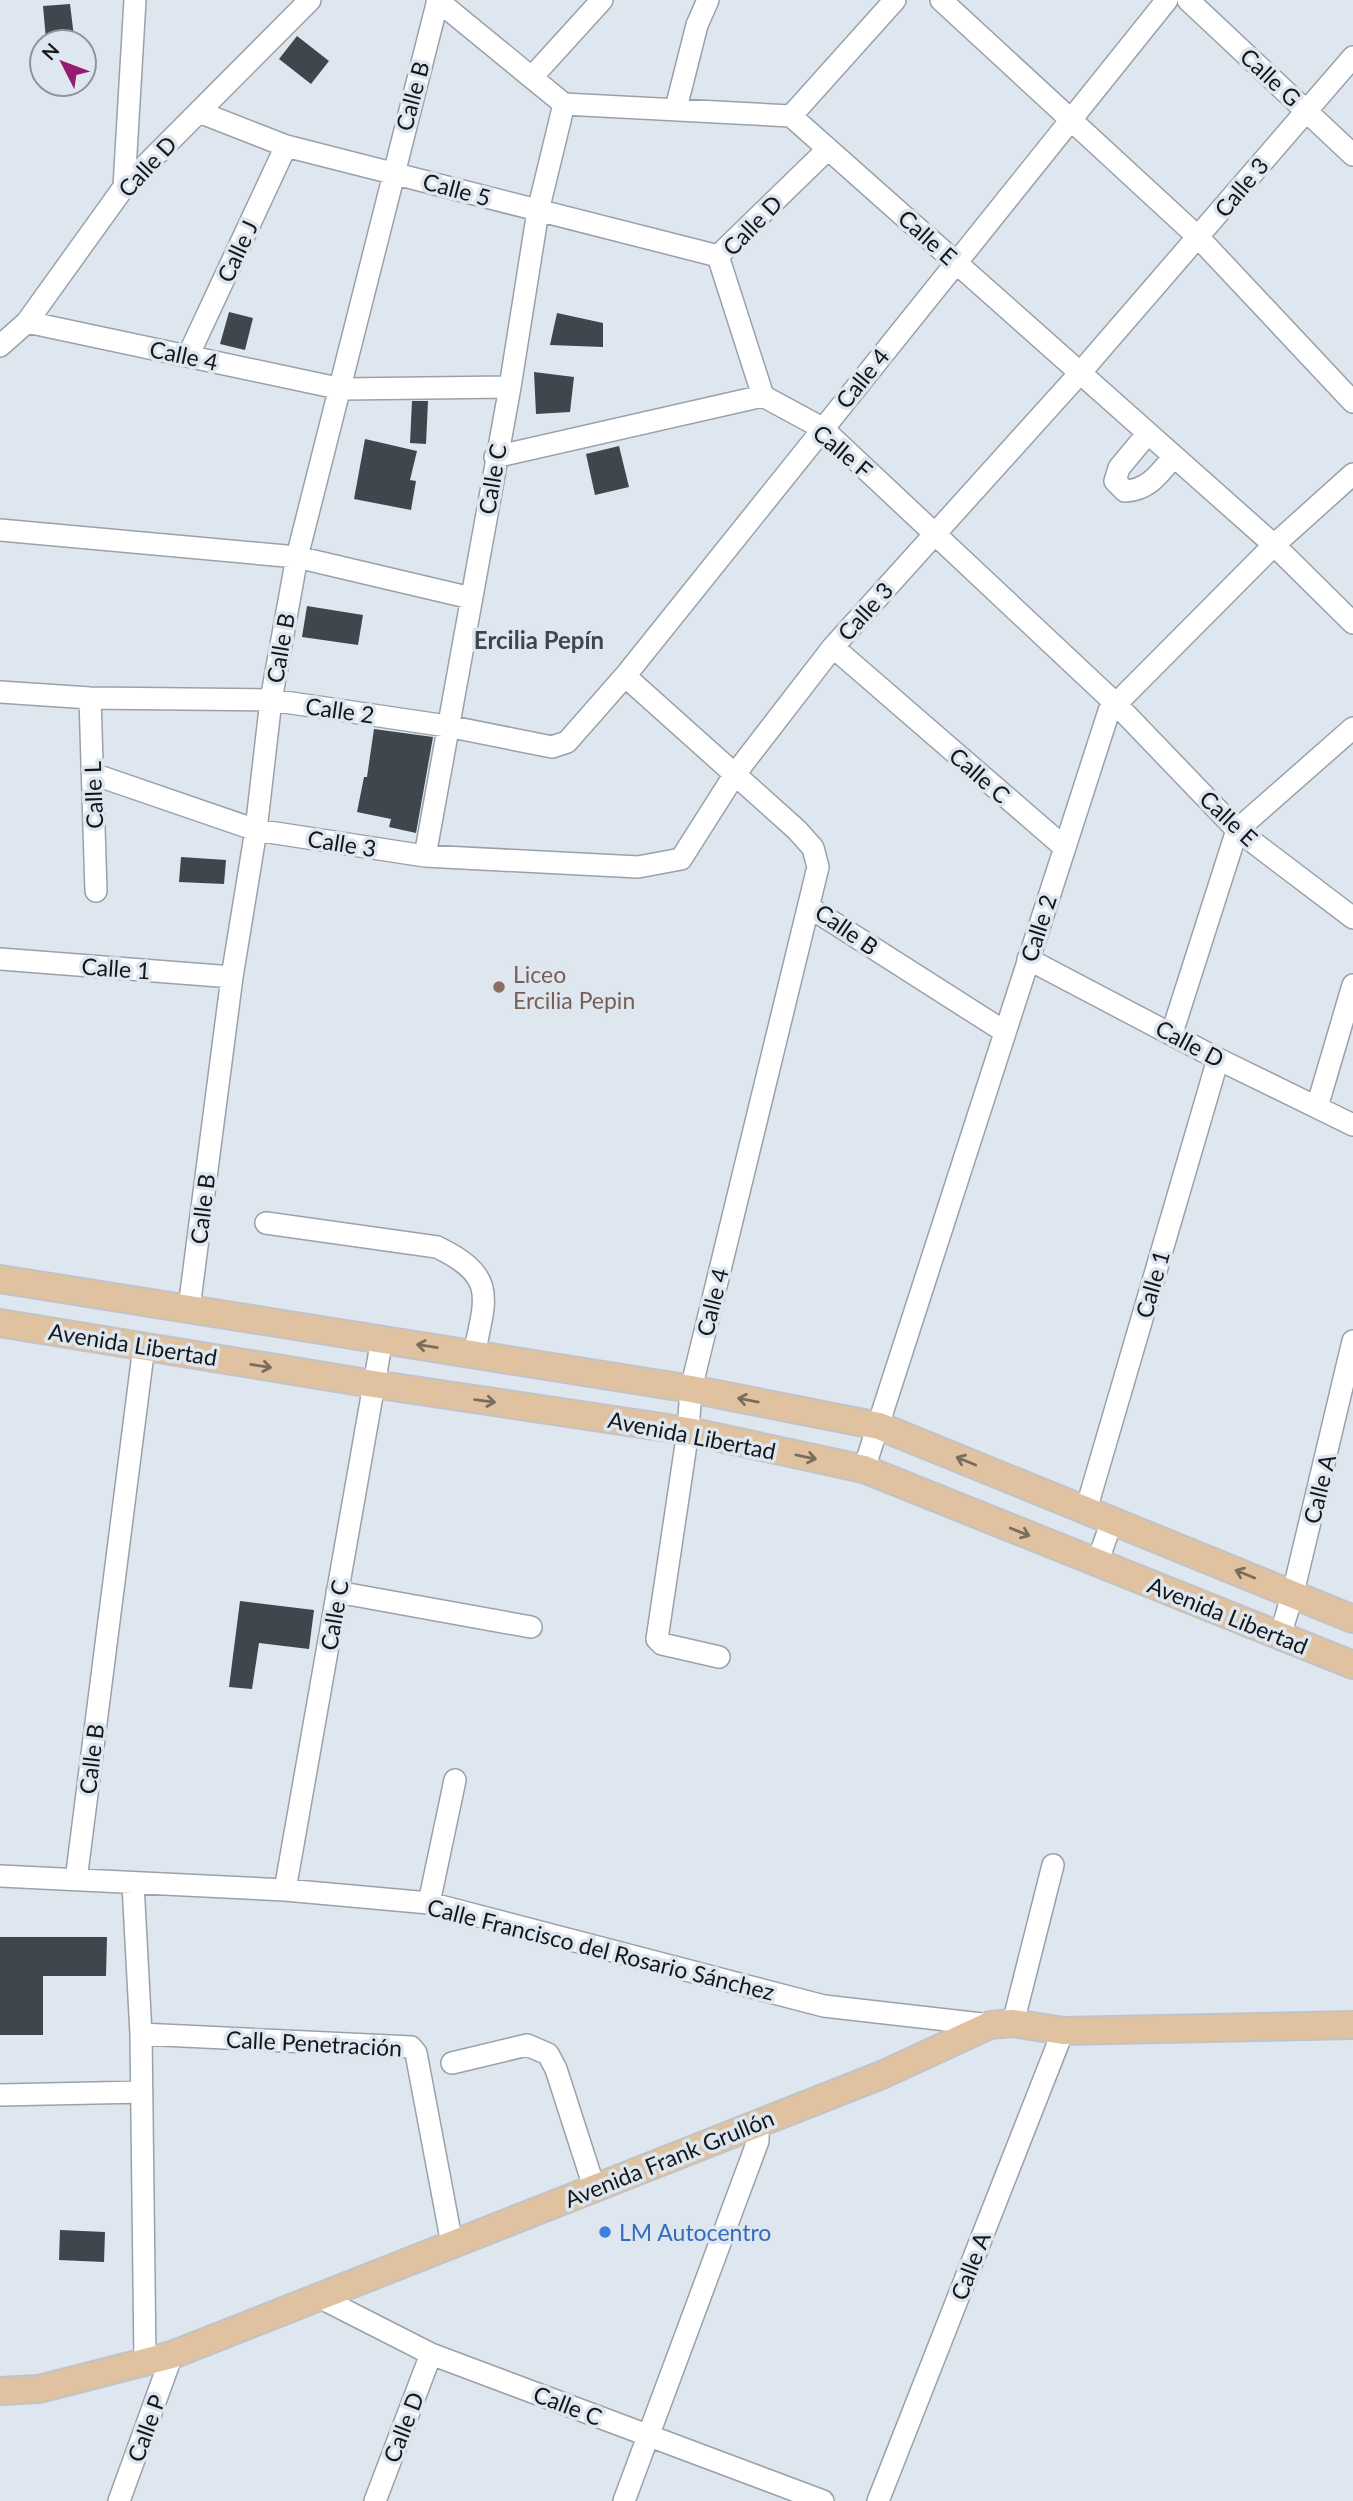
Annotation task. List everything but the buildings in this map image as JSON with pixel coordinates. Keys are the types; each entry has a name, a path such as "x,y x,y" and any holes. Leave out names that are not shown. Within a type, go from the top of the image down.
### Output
{"main road":[{"name":"Avenida Libertad","path":"0,1279 691,1389 879,1426 1353,1619"},
{"name":"Avenida Libertad","path":"0,1322 373,1384 688,1431 864,1469 1353,1665"},
{"path":"1002,2024 1063,2031 1353,2025"},
{"name":"Avenida Frank Grullón","path":"0,2391 39,2389 172,2355 884,2074 1002,2024"}],"street":[{"path":"124,187 135,0"},
{"name":"Calle D","path":"0,346 27,322 124,187 310,0"},
{"path":"438,0 564,104 791,116 895,0"},
{"name":"Calle B","path":"189,1308 232,977 256,830 271,700 297,558 342,389 392,172 438,0"},
{"path":"532,77 602,0"},
{"path":"941,0 1198,237 1353,402"},
{"name":"Calle 4","path":"552,747 567,742 625,677 955,261 1167,0"},
{"name":"Calle G","path":"1188,0 1353,155"},
{"path":"676,108 704,1"},
{"name":"Calle 3","path":"93,774 256,830 425,856 638,867 681,859 735,774 833,647 1080,373 1353,57"},
{"name":"Calle C","path":"425,856 495,457 510,387 538,211 564,104"},
{"name":"Calle 5","path":"199,112 286,146 719,256"},
{"name":"Calle E","path":"791,116 1274,545 1353,623"},
{"name":"Calle J","path":"188,356 286,146"},
{"name":"Calle D","path":"763,396 719,256 828,149"},
{"name":"Calle 4","path":"27,322 342,389 510,387"},
{"path":"495,457 763,396"},
{"name":"Calle F","path":"763,396 822,428 1116,704"},
{"path":"1148,433 1119,468 1115,481 1125,491 1138,491 1151,483 1174,456"},
{"name":"Calle 2","path":"864,1469 1109,711 1274,545 1353,474"},
{"path":"0,530 297,558 471,598"},
{"name":"Calle C","path":"833,647 1064,847"},
{"name":"Calle B","path":"625,677 797,830 813,848 818,867 809,907 1005,1032"},
{"name":"Calle 2","path":"0,692 90,698 271,700 447,726 552,747"},
{"name":"Calle L","path":"90,698 96,891"},
{"name":"Calle E","path":"1116,704 1237,830 1353,918"},
{"path":"1171,1033 1237,830 1353,728"},
{"name":"Calle 4","path":"719,1657 662,1644 657,1639 688,1431 691,1389 809,907"},
{"name":"Calle 1","path":"0,959 232,977"},
{"name":"Calle D","path":"1028,959 1218,1059 1353,1125"},
{"path":"1317,1107 1353,985"},
{"name":"Calle 1","path":"1086,1510 1218,1059"},
{"path":"266,1223 436,1247 462,1259 480,1279 485,1303 474,1354"},
{"name":"Calle C","path":"285,1890 382,1339"},
{"name":"Calle A","path":"1280,1636 1343,1434 1353,1341"},
{"name":"Calle B","path":"76,1880 144,1346"},
{"path":"1097,1563 1112,1521"},
{"path":"338,1592 531,1627"},
{"path":"429,1903 455,1780"},
{"path":"1002,2024 1053,1865"},
{"name":"Calle Francisco del Rosario Sánchez","path":"0,1876 285,1890 429,1903 824,2006 1002,2024"},
{"path":"134,1884 141,2034 145,2361"},
{"name":"Calle A","path":"878,2501 1063,2031"},
{"name":"Calle Penetración","path":"141,2034 411,2047 416,2053 452,2244"},
{"path":"452,2063 527,2045 548,2054 556,2069 594,2187"},
{"path":"0,2095 142,2092"},
{"path":"624,2501 651,2436 758,2141 758,2122"},
{"name":"Calle C","path":"318,2297 431,2354 823,2501"},
{"name":"Calle D","path":"375,2501 431,2354"},
{"name":"Calle P","path":"119,2501 172,2355"}],"place":[{"name":"Liceo Ercilia Pepin","path":"499,987"},
{"name":"LM Autocentro","path":"605,2232"}],"district":[{"name":"Ercilia Pepín","path":"539,639"}]}
